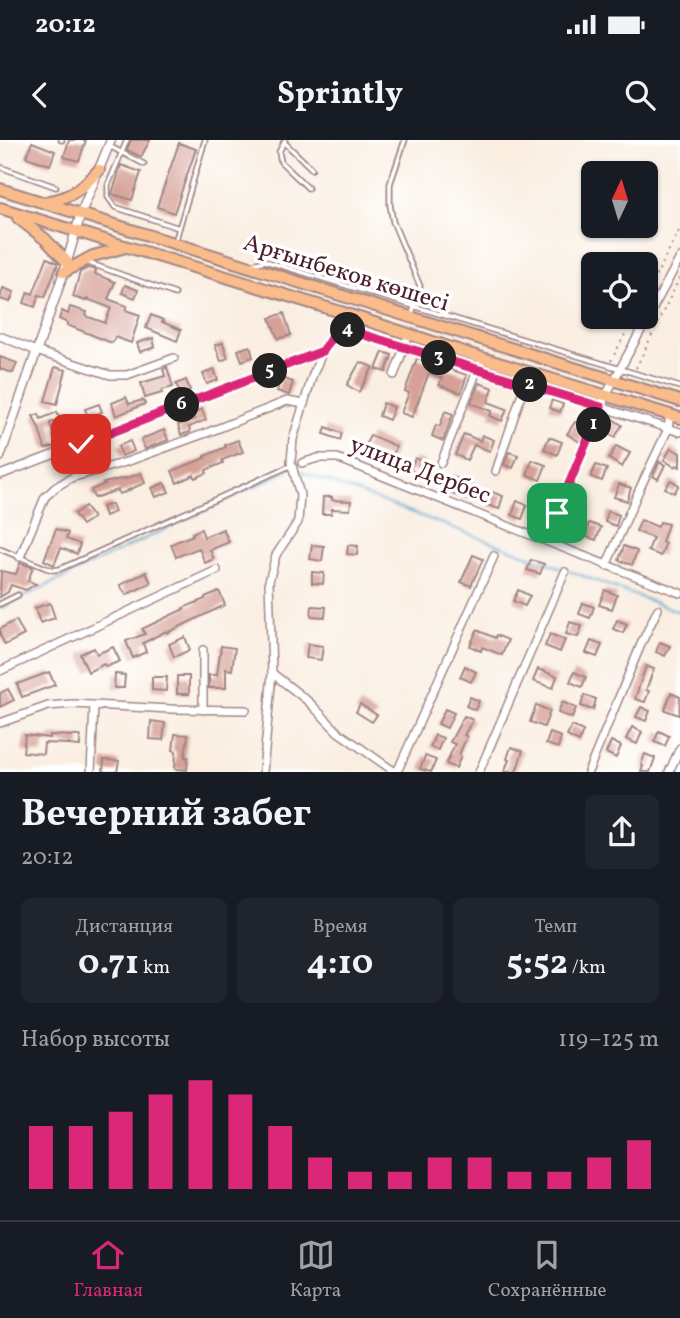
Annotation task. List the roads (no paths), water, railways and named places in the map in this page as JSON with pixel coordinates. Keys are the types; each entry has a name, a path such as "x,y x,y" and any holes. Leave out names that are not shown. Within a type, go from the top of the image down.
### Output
{"main road":[{"path":"43,201 68,195 88,182 99,170"},
{"name":"Арғынбеков көшесі","path":"0,188 248,265 412,311 680,401"},
{"name":"Арғынбеков көшесі","path":"5,210 675,417"},
{"path":"5,210 46,239 66,267 104,252 126,247"}],"street":[{"path":"1,454 66,267 81,213 110,143"},
{"path":"557,513 606,395 677,270 680,258"},
{"path":"263,772 272,673 269,582 276,555 298,522 300,495 291,466 293,439 313,374 344,313"},
{"path":"338,327 680,432"},
{"path":"394,375 409,334"},
{"path":"0,336 36,351 110,375 127,375 174,358"},
{"path":"0,475 323,351"},
{"path":"441,463 482,358"},
{"path":"496,471 529,372"},
{"path":"20,557 45,497 71,478 186,441 287,401 304,404"},
{"path":"606,566 675,417"},
{"name":"улица Дербес","path":"302,463 318,458 337,458 680,593"},
{"path":"272,673 309,702 338,732 396,772 494,555"},
{"path":"0,671 217,570"},
{"path":"479,772 565,572"},
{"path":"588,772 658,609"},
{"path":"203,650 203,710"},
{"path":"0,723 48,706 72,704 246,710"},
{"path":"90,772 94,706"},
{"path":"669,772 680,748"}],"lane":[{"path":"127,140 108,185 111,205 131,214 179,228"},
{"path":"175,242 205,140"},
{"path":"405,140 390,184 390,205 393,222 420,286 412,311 680,387"},
{"path":"308,188 281,162 279,152 284,141 312,169"},
{"path":"110,143 144,164"},
{"path":"0,167 56,187"},
{"path":"84,261 175,294"},
{"path":"0,549 46,568 60,569 291,466"},
{"path":"0,604 18,595"}],"waterway":[{"path":"0,608 289,470"},
{"path":"297,470 680,612"}]}
